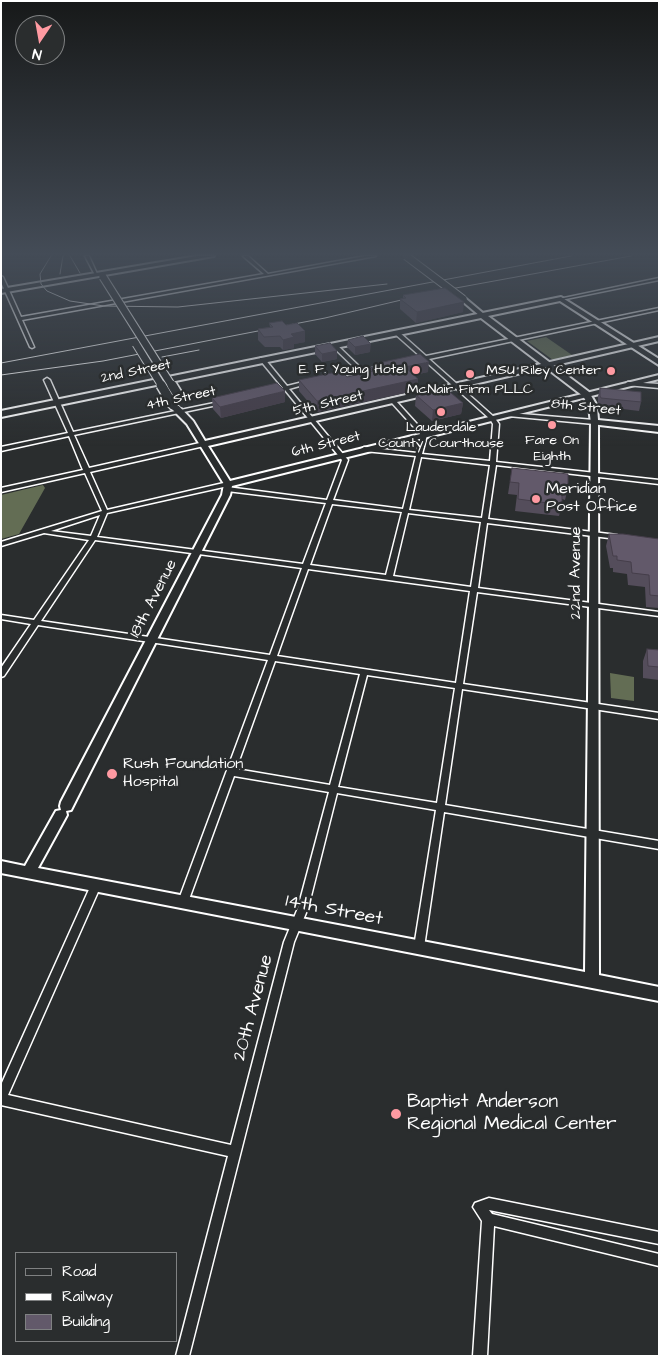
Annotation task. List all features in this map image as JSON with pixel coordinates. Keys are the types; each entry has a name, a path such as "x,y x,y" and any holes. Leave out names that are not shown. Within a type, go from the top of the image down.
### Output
{"main road":[{"name":"2nd Street","path":"1,414 462,319"},
{"path":"488,319 586,394"},
{"path":"591,319 659,363"},
{"name":"22nd Avenue","path":"586,394 593,406 594,422"},
{"name":"8th Street","path":"594,422 659,429"}],"street":[{"path":"20,319 32,347"},
{"path":"125,319 204,444 227,486 330,502 622,538"},
{"path":"408,362 608,319"},
{"path":"397,333 458,386 496,424 493,465 420,947"},
{"name":"5th Street","path":"1,490 394,402 659,339"},
{"path":"334,345 362,372"},
{"path":"183,902 345,460 262,359"},
{"path":"327,379 389,366"},
{"name":"6th Street","path":"1,544 46,532 106,512 227,486 342,455 659,377"},
{"path":"1,674 92,538 106,512 47,380"},
{"path":"267,392 310,383"},
{"path":"628,384 659,386"},
{"name":"4th Street","path":"1,449 71,434 179,406 228,400"},
{"path":"389,578 424,435 394,402"},
{"name":"8th Street","path":"510,415 594,422"},
{"name":"22nd Avenue","path":"592,980 594,422"},
{"path":"364,450 659,482"},
{"name":"18th Avenue","path":"29,872 64,810 153,639 226,495 227,486"},
{"path":"46,532 659,614"},
{"path":"1,616 659,716"},
{"name":"20th Avenue","path":"182,1356 289,942 304,908 364,671"},
{"path":"232,772 659,845"},
{"name":"14th Street","path":"1,867 659,994"},
{"path":"96,885 1,1098 234,1152"},
{"path":"659,1238 489,1204 479,1207 488,1219 659,1260"},
{"path":"480,1356 488,1219"}],"green space":[{"path":"546,337 572,355 553,360 527,341"},
{"path":"43,485 45,488 19,534 1,539 1,495"},
{"path":"610,673 634,677 634,701 611,698"}],"building":[{"path":"282,321 286,325 297,323 305,331 291,334 294,337 283,340 280,336 264,337 258,329 273,327 269,323"},
{"path":"363,336 371,344 355,347 348,340"},
{"path":"330,343 337,351 322,354 315,346"},
{"path":"420,354 429,362 405,367 418,379 317,401 299,380 341,371 347,377 374,371 370,368 376,366 374,364"},
{"path":"277,383 285,391 220,407 212,398"},
{"path":"445,388 463,403 433,410 416,395"},
{"path":"600,388 641,392 641,402 601,398"},
{"path":"512,468 568,474 568,488 562,487 562,505 518,499 519,483 510,482"},
{"path":"609,534 659,539 659,596 650,595 649,575 632,573 631,562 617,560 617,556 613,556"},
{"path":"647,649 659,650 659,667 648,666"}],"railway":[{"path":"1,363 234,319"},
{"path":"1,375 103,361 318,319"},
{"path":"162,357 199,350"}],"place":[{"name":"E. F. Young Hotel","path":"416,370"},
{"name":"MSU Riley Center","path":"611,371"},
{"name":"McNair Firm PLLC","path":"470,374"},
{"name":"Lauderdale County Courthouse","path":"441,412"},
{"name":"Fare On Eighth","path":"552,425"},
{"name":"Meridian Post Office","path":"536,499"},
{"name":"Rush Foundation Hospital","path":"112,774"},
{"name":"Baptist Anderson Regional Medical Center","path":"396,1114"}]}
